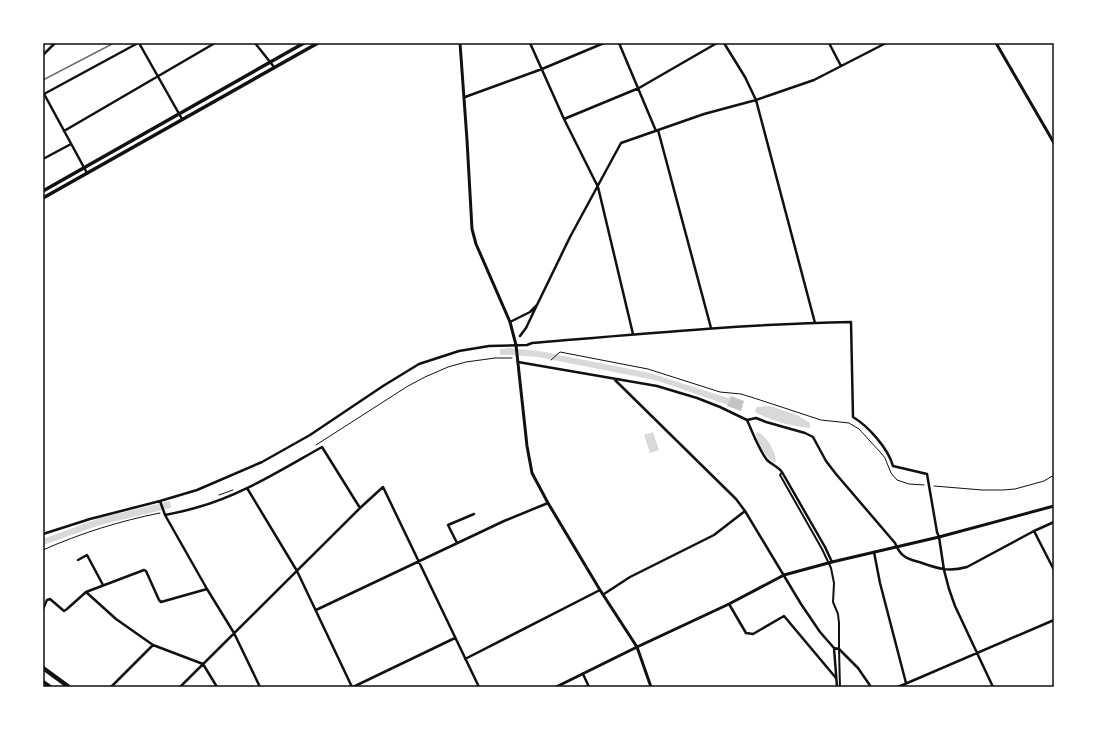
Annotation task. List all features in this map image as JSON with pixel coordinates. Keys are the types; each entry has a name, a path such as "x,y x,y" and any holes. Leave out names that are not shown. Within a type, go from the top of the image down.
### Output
{"highway":[{"path":"43,668 69,687"},
{"path":"43,682 50,687"}],"main road":[{"path":"43,191 304,43"},
{"path":"43,198 318,43"}],"street":[{"path":"43,55 55,43"},
{"path":"87,173 44,93 138,43 182,119"},
{"path":"64,131 215,43"},
{"path":"255,43 274,67"},
{"path":"460,43 465,97 473,236 510,322 517,347 527,446 532,473 548,503 600,590 637,647 651,687"},
{"path":"530,43 564,119 598,187 633,334"},
{"path":"465,97 542,69 604,43"},
{"path":"619,43 657,130 711,328"},
{"path":"564,119 638,88 717,43"},
{"path":"724,43 745,76 756,100 815,323"},
{"path":"829,43 841,66"},
{"path":"520,336 526,328 570,237 621,143 704,114 756,100 814,80 886,43"},
{"path":"996,43 1054,143"},
{"path":"43,159 71,144"},
{"path":"510,322 530,312 538,305"},
{"path":"43,534 90,519 160,503 197,490 262,462 310,435 383,386 419,364 458,351 489,346 517,347 532,343 711,328 851,322 853,417 862,422 874,435 891,459 893,466 927,474 944,570 949,589 955,606 993,687"},
{"path":"518,362 615,380 657,386 697,398 747,420 756,418 805,433 813,437 826,461 895,543 901,553 908,558 944,570 956,570 967,567 1054,522"},
{"path":"615,380 736,499 745,511 820,632 834,648 837,687"},
{"path":"747,420 768,461 782,472 825,547 830,562 834,583 833,602 838,614 839,623 840,687"},
{"path":"165,515 196,508 247,488 322,447 360,508"},
{"path":"180,687 383,487 479,687"},
{"path":"247,488 297,571 352,687 455,638"},
{"path":"160,503 165,515 207,589 234,633 260,687"},
{"path":"316,610 504,521 548,503"},
{"path":"556,687 729,604 784,575 830,562 939,537 1054,506"},
{"path":"604,594 630,577 714,535 745,511"},
{"path":"457,543 448,525 474,514"},
{"path":"1034,531 1054,570"},
{"path":"874,552 883,595 906,683"},
{"path":"78,560 87,555 103,585"},
{"path":"43,609 47,600 50,600 64,610 67,609 86,592 144,570 146,571 161,602 207,589"},
{"path":"465,659 600,590"},
{"path":"86,592 116,619 153,645 203,664 217,687"},
{"path":"729,604 746,633 753,634 784,616 836,678"},
{"path":"898,687 1054,620"},
{"path":"111,687 153,645"},
{"path":"834,648 839,649 858,668 871,687"},
{"path":"583,674 589,687"}],"path":[{"path":"551,360 560,352 648,369 720,392 742,394 821,420 850,423 859,429 881,453 885,458 891,473 897,480 909,484 982,490 1003,490 1044,481 1054,475"}],"shaded area":[{"path":"510,348 539,351 650,373 728,398 730,397 728,405 658,381 538,357 500,355 500,349"},
{"path":"770,406 797,415 810,423 810,428 781,423 755,412 757,407"},
{"path":"653,432 659,450 650,453 644,435"},
{"path":"758,432 770,444 776,461 774,462 771,460 762,449 756,433"},
{"path":"170,501 171,508 100,525 43,545 43,539 100,518"}],"building":[{"path":"731,396 744,401 741,411 727,406"}],"railway":[{"path":"43,80 114,43"}]}
